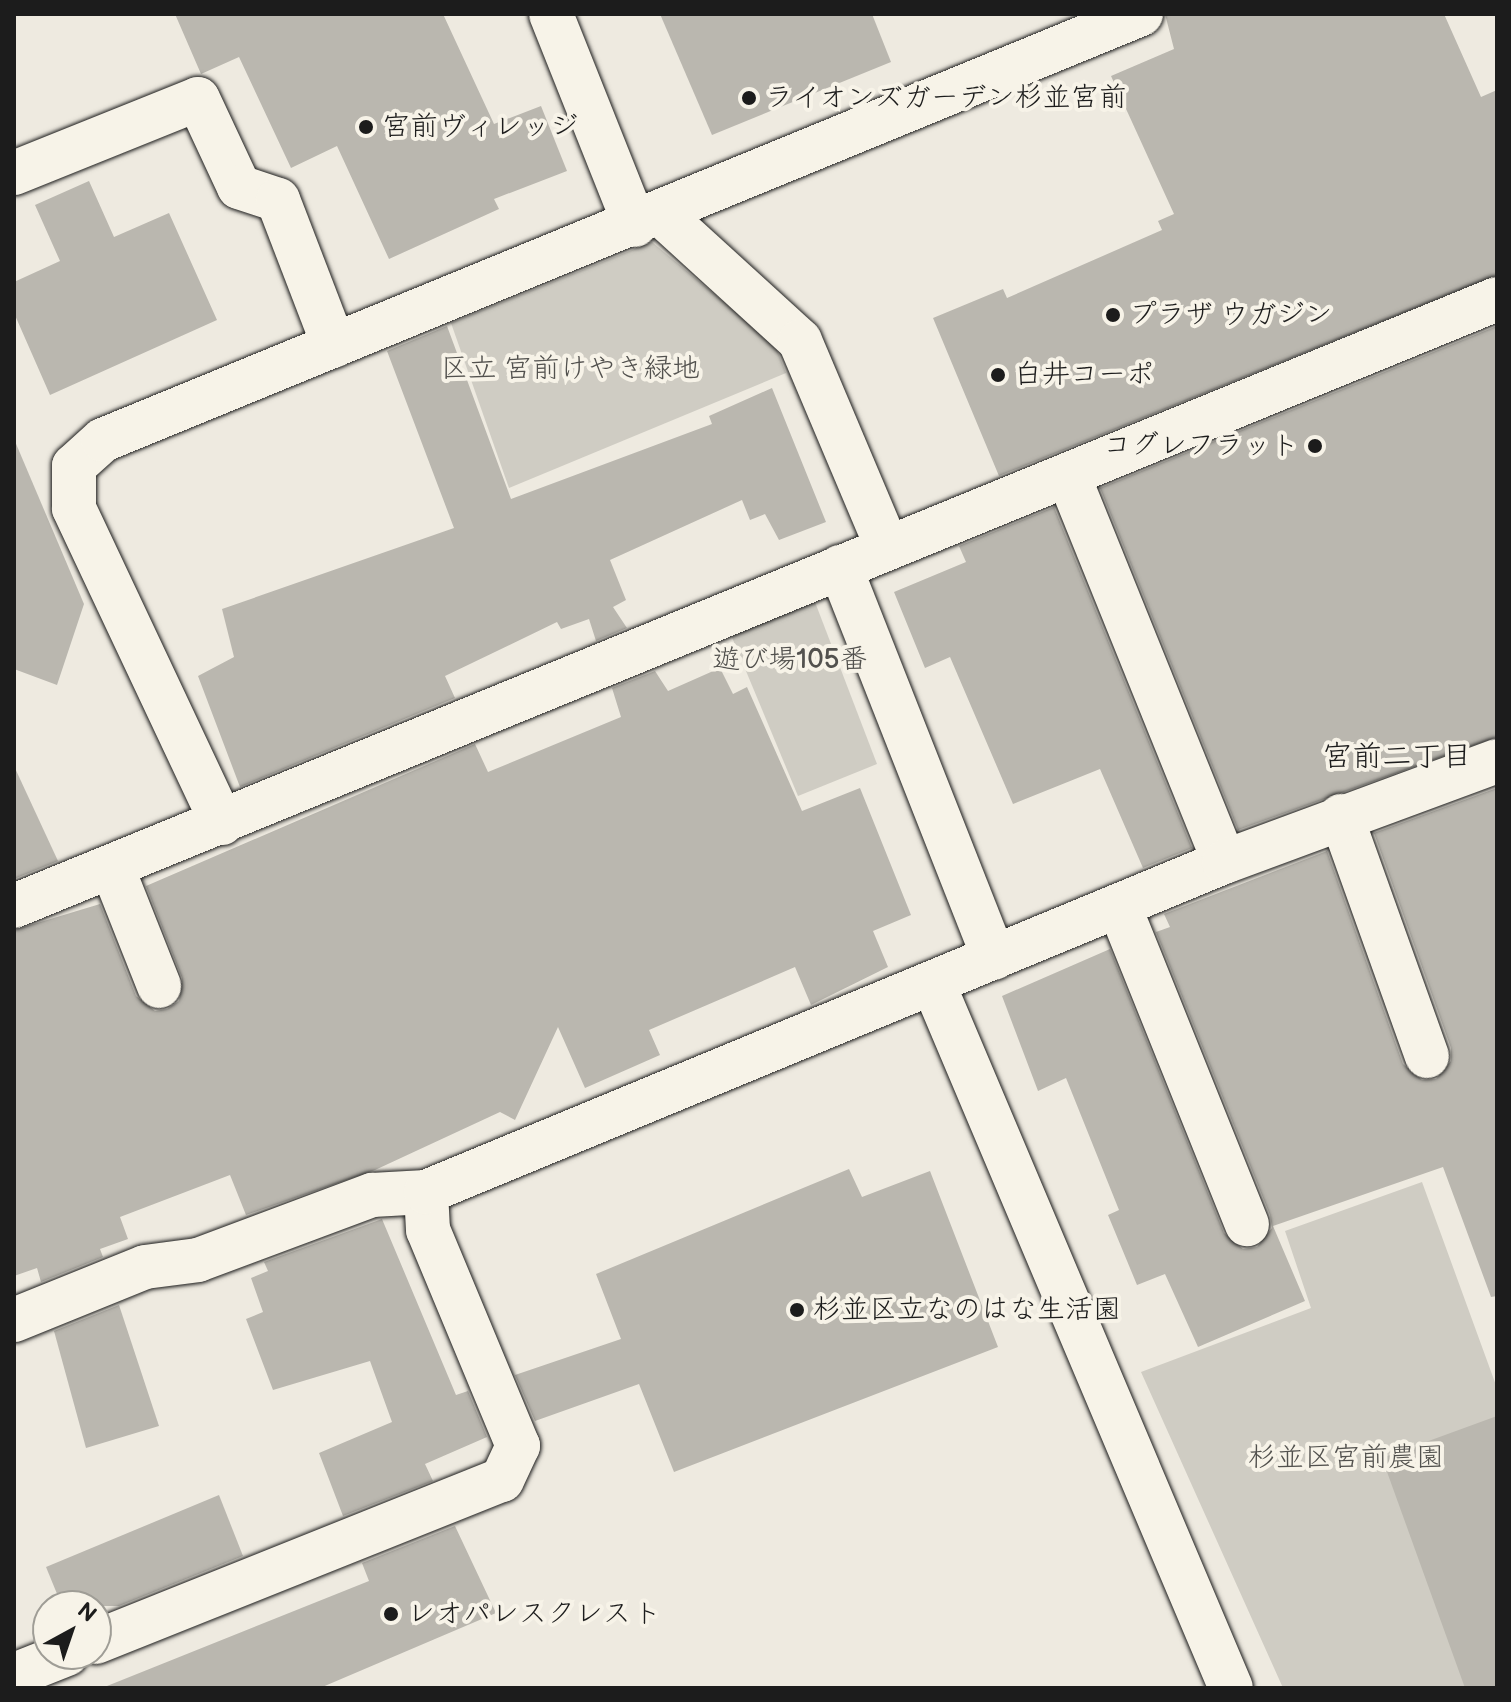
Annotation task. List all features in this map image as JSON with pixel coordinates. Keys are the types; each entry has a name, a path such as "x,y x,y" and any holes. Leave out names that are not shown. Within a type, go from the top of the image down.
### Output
{"street":[{"path":"551,14 648,219 800,341 887,547"},
{"path":"222,823 74,508 74,466 103,440 648,219 1141,14"},
{"path":"14,173 198,99 239,187 278,200 334,346"},
{"path":"14,906 1497,299"},
{"path":"1068,475 1224,862"},
{"path":"840,567 994,958"},
{"path":"14,1320 145,1267 198,1260 372,1195 426,1192 1224,862 1341,816 1497,761"},
{"path":"1341,816 1427,1056"},
{"path":"112,867 159,986"},
{"path":"1119,906 1247,1224"},
{"path":"933,983 1231,1688"},
{"path":"112,1636 502,1480 518,1446 428,1230 426,1192"}],"green space":[{"name":"区立 宮前けやき緑地","path":"652,242 775,345 786,373 509,488 451,323"},
{"name":"遊び場105番","path":"815,602 877,764 798,796 731,635"},
{"name":"杉並区宮前農園","path":"1422,1182 1497,1388 1497,1676 1466,1688 1283,1688 1141,1372 1311,1308 1285,1231"}],"building":[{"name":"宮前ヴィレッジ","path":"175,14 443,14 494,124 541,106 567,171 494,199 499,209 389,259 337,146 291,168 239,57 201,74"},
{"name":"ライオンズガーデン杉並宮前","path":"660,14 872,14 891,62 712,135"},
{"path":"1165,14 1444,14 1481,97 1497,90 1497,275 999,476 933,318 1003,289 1007,298 1162,230 1158,221 1174,214 1111,76 1174,49"},
{"path":"89,181 114,237 169,213 217,320 50,395 14,313 14,282 60,261 35,205"},
{"path":"447,326 511,499 712,424 709,416 772,388 826,522 779,540 765,514 750,520 742,500 610,560 626,600 613,607 627,628 596,641 589,619 561,629 557,622 445,676 455,698 240,787 198,676 234,657 222,609 454,528 387,351"},
{"path":"1497,326 1497,737 1238,830 1100,488"},
{"path":"14,439 84,604 57,685 14,669"},
{"path":"1054,507 1192,848 1143,868 1100,769 1013,804 950,657 925,668 894,592 966,562 959,546"},
{"path":"720,668 733,694 747,687 802,811 860,788 911,915 873,931 888,967 811,1005 795,967 649,1030 660,1055 585,1088 558,1027 515,1120 500,1112 375,1170 246,1215 230,1175 120,1217 128,1239 100,1249 103,1257 41,1282 37,1268 14,1276 14,930 100,904 136,996 155,1011 167,1009 179,1001 182,978 146,886 475,744 488,772 621,717 612,688 655,671 668,691"},
{"path":"14,766 58,861 14,879"},
{"path":"1497,788 1497,1296 1491,1297 1443,1167 1273,1226 1305,1301 1198,1347 1165,1274 1137,1285 1108,1215 1119,1210 1066,1078 1038,1091 1002,996 1110,949 1224,1233 1243,1249 1257,1247 1272,1228 1270,1215 1156,932 1170,927 1164,914 1327,851 1403,1064 1422,1080 1436,1079 1451,1061 1451,1048 1374,833"},
{"name":"杉並区立なのはな生活園","path":"849,1169 862,1197 930,1171 998,1347 674,1472 639,1384 535,1421 515,1375 621,1339 596,1274"},
{"path":"382,1219 456,1395 468,1391 487,1437 425,1464 433,1481 343,1516 319,1453 392,1422 370,1361 273,1390 246,1319 263,1312 251,1278 268,1271 264,1262"},
{"path":"119,1305 159,1426 86,1448 54,1331"},
{"path":"1497,1416 1497,1688 1465,1688 1382,1458"},
{"path":"219,1495 243,1556 119,1606 112,1606 112,1590 55,1590 46,1567"},
{"name":"レオパレスクレスト","path":"455,1526 496,1613 320,1688 102,1688 369,1581 362,1563"}],"place":[{"name":"ライオンズガーデン杉並宮前","path":"749,98"},
{"name":"宮前ヴィレッジ","path":"366,127"},
{"name":"プラザ ウガジン","path":"1113,315"},
{"name":"白井コーポ","path":"998,375"},
{"name":"コグレフラット","path":"1315,446"},
{"name":"杉並区立なのはな生活園","path":"797,1310"},
{"name":"レオパレスクレスト","path":"391,1614"}],"district":[{"name":"宮前二丁目","path":"1397,757"}]}
